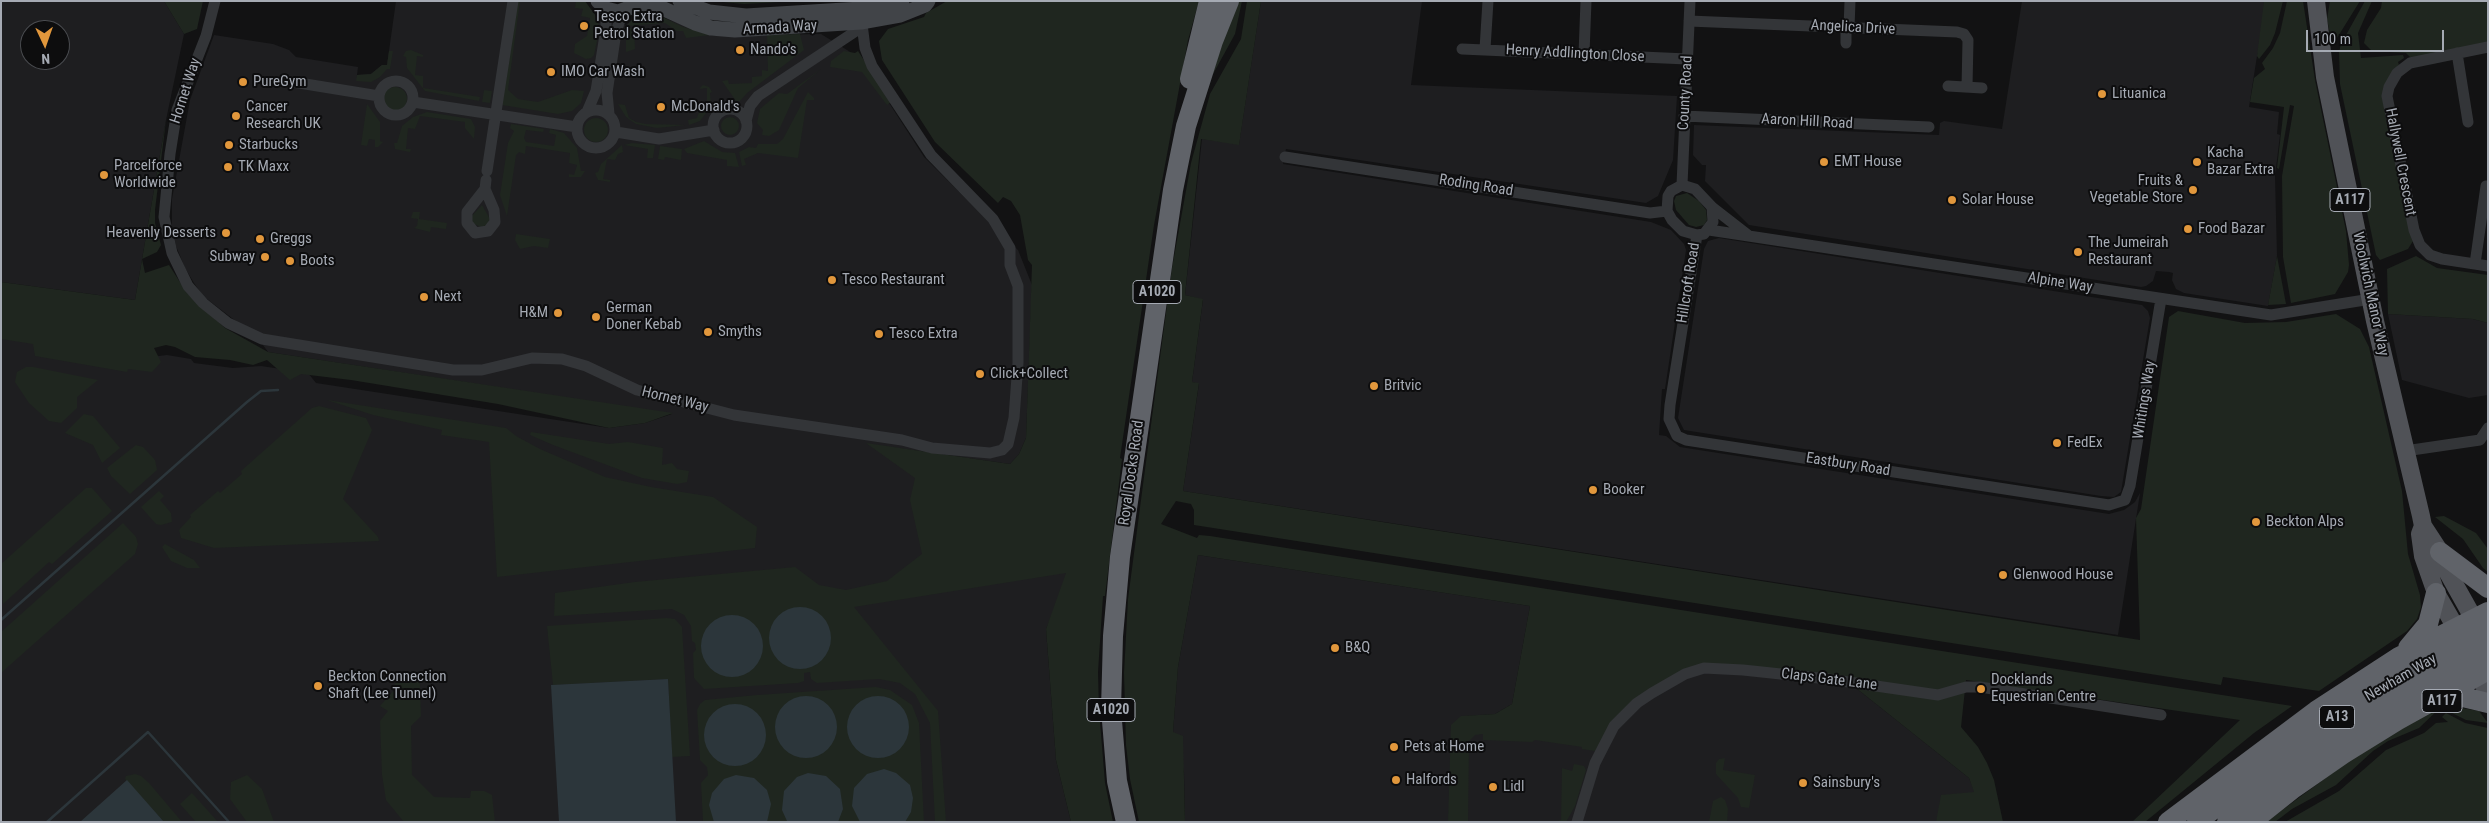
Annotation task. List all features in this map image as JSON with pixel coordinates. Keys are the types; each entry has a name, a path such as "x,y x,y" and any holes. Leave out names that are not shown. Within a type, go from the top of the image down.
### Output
{"highway":[{"name":"Royal Docks Road","path":"1186,126 1213,41 1230,1"},
{"name":"Royal Docks Road","path":"1126,822 1117,781 1111,709 1116,597 1133,460 1165,237 1186,126 1190,71 1207,4"},
{"path":"2440,552 2488,588"},
{"name":"A13","path":"2168,822 2316,711 2400,657 2424,631 2436,593"},
{"path":"2400,657 2479,622"},
{"name":"Newham Way","path":"2197,822 2278,759 2349,708 2423,664 2479,622"},
{"name":"Newham Way","path":"2227,822 2305,762 2359,724 2483,648"},
{"name":"A13","path":"2251,822 2302,782 2398,720 2485,676"},
{"name":"A117","path":"2398,720 2454,698 2473,698 2488,703"}],"main road":[{"name":"Woolwich Manor Way","path":"2316,1 2325,78 2405,451 2424,526 2440,552"},
{"name":"Woolwich Manor Way","path":"2424,526 2420,534 2423,556 2436,593 2479,622 2483,648"},
{"name":"A117","path":"2440,552 2457,574 2479,622 2457,640 2485,676"},
{"name":"A117","path":"2483,648 2485,676"}],"street":[{"name":"Hornet Way","path":"215,1 206,36 178,110 170,154 164,217 172,253 188,286 203,303 228,323 262,339 452,370 482,370 532,358 562,359 586,366 637,390 734,415 902,440 952,451 990,453 1002,450 1008,444 1012,432 1018,363 1018,286 1010,265 1010,248 994,219 952,178 912,128 872,66 865,48 861,20"},
{"path":"486,180 513,1"},
{"name":"Armada Way","path":"680,1 709,12 740,16 861,20 902,1"},
{"name":"Armada Way","path":"600,3 606,9 618,12 632,4 655,5 694,23 721,29 777,28 900,15 926,5 928,1"},
{"path":"1485,49 1488,1"},
{"path":"1584,54 1586,1"},
{"name":"County Road","path":"1682,185 1690,1"},
{"path":"1846,43 1850,1"},
{"path":"600,3 606,21 606,29 596,91 588,112 579,121 577,127 579,138 593,148 605,146 614,138 616,132 615,122 609,114 607,93 616,32 620,20 632,4"},
{"path":"746,121 735,110 725,110 714,120 714,130 723,141 734,142 746,133 746,121 750,106 758,96 861,20"},
{"name":"Angelica Drive","path":"1689,21 1964,34 1968,40 1967,87"},
{"name":"Hallywell Crescent","path":"2488,47 2418,60 2402,68 2389,87 2388,101 2412,223 2420,245 2430,255 2488,266"},
{"name":"Henry Addlington Close","path":"1462,48 1687,59"},
{"path":"2457,53 2468,122"},
{"path":"287,81 378,96"},
{"path":"397,81 410,88 413,102 403,114 392,115 380,106 378,96 383,86 397,81"},
{"path":"1948,86 1982,88"},
{"path":"413,102 577,127"},
{"path":"588,112 598,110 609,114"},
{"name":"Aaron Hill Road","path":"1684,116 1929,127"},
{"path":"616,132 658,139 714,130"},
{"name":"Roding Road","path":"1284,157 1650,214 1667,211"},
{"path":"1682,185 1671,191 1668,196 1667,211 1678,227 1697,235 1709,230 1714,222 1712,207"},
{"name":"Alpine Way","path":"1682,185 1696,189 1712,207 1749,236"},
{"path":"2475,264 2486,186"},
{"name":"Alpine Way","path":"1709,230 2271,315 2371,299"},
{"name":"Hillcroft Road","path":"1682,332 1697,235"},
{"name":"Whitings Way","path":"2125,500 2145,403 2160,299"},
{"name":"Eastbury Road","path":"1682,332 1669,419 1676,436 1686,440 2109,505 2125,500"},
{"path":"2405,451 2480,440 2488,428"},
{"name":"Claps Gate Lane","path":"1577,822 1595,763 1614,726 1637,703 1652,693 1686,674 1704,668 1735,669 1818,678 1938,695 1966,687 1980,687 2161,714"}],"shaded area":[{"path":"1,1 164,1 184,34 166,120 135,300 1,282"},
{"path":"164,1 203,1 197,29 184,34"},
{"path":"396,1 584,1 598,19 626,25 639,14 648,12 713,36 821,34 860,58 924,157 1018,250 1032,285 1026,438 1019,454 1010,464 890,447 1107,485 1046,629 1056,760 1071,822 1,822 1,330 143,358 167,355 191,359 194,363 233,368 261,366 308,373 316,383 609,428 645,423 672,414 268,352 258,338 203,296 194,283 185,268 176,246 172,228 172,199 190,100 214,35 273,44 289,50 296,57 358,67 357,75 371,74 382,65 387,65"},
{"path":"518,1 520,1 508,90 518,99 538,102 572,90 584,91 581,103 572,111 558,114 502,105"},
{"path":"576,1 585,1 598,19 599,31 594,55 591,58 586,59 574,53 575,44 587,36 590,18 581,16 583,9 575,8"},
{"path":"712,1 799,1 744,4"},
{"path":"947,1 1199,1 1188,40 1154,225 1120,458 1122,459 1105,596 1103,596 1098,672 1099,710 1105,783 1113,822 1071,822 1056,760 1046,629 1066,573 854,607 938,711 946,822 935,822 930,723 915,694 900,683 879,679 817,683 811,679 810,672 804,673 804,681 798,683 704,689 694,678 693,653 696,650 695,643 692,641 691,626 684,615 672,609 554,616 555,593 635,582 795,567 819,585 846,590 887,581 922,554 910,500 915,478 866,443 1010,464 1019,454 1026,438 1032,265 1028,260 1020,215 1011,201 1003,197 998,203 935,142 882,60 879,41 888,29 924,17 926,13"},
{"path":"1235,1 1242,1 1235,34 1212,76"},
{"path":"1247,1 1261,1 1239,145 1201,139 1185,295 1203,299 1192,382 1199,383 1183,491 2140,640 2136,518 2141,509 2169,317 2178,311 2245,323 2286,322 2336,314 2360,329 2369,347 2402,491 2408,554 2420,595 2421,607 2417,619 2407,631 2319,691 2223,677 2221,685 1194,525 1194,510 1191,504 1176,501 1161,524 1197,538 1199,535 1210,536 2292,706 2254,733 2145,822 2132,822 2240,720 1966,680 1961,727 1978,747 1987,763 1994,780 2003,822 1936,822 1941,795 1974,792 1969,778 1856,688 1726,664 1656,686 1595,751 1582,749 1582,747 1535,740 1532,742 1483,740 1483,734 1475,735 1469,741 1468,822 1448,822 1451,725 1461,716 1495,714 1512,704 1530,606 1198,555 1178,667 1173,732 1183,736 1185,822 1139,822 1130,779 1126,745 1124,673 1128,599 1146,462 1172,268 1191,163 1210,94 1241,39"},
{"path":"1261,1 1422,1 1411,85 1677,96 1673,160 1658,196 1646,203 1286,149 1283,164 1651,222 1671,230 1684,244 1686,250 1665,389 1662,389 1659,435 1666,436 1680,447 2109,514 2124,510 2135,502 2140,493 2118,635 1183,491 1199,384 1192,382 1203,300 1185,295 1202,139 1239,144"},
{"path":"2022,1 2272,1 2257,56 2249,107 2279,112 2277,134 2280,135 2275,176 2277,256 2268,306 2184,293 2176,289 2172,280 2173,273 2169,272 2156,271 2153,281 2141,287 1749,225 1705,181 1706,165 1702,165 1693,155 1694,125 1939,135 1940,123 1944,121 2002,129"},
{"path":"2264,1 2283,1 2275,33 2270,45 2259,59 2257,56"},
{"path":"2287,1 2303,1 2315,80 2346,231 2349,265 2348,272 2335,294 2291,303 2283,257 2282,176 2294,106 2290,105 2279,169 2277,168 2284,107 2250,102 2254,78 2265,69 2262,63 2273,48 2280,33"},
{"path":"2330,1 2360,1 2337,38 2331,39 2327,19"},
{"path":"2365,1 2372,1 2358,33 2361,58 2403,55 2404,58 2398,62 2399,65 2389,77 2413,241 2408,249 2380,260 2376,255 2340,84 2339,52 2341,44"},
{"path":"2382,1 2488,1 2488,44 2411,58 2406,53 2372,51 2364,43 2367,30 2381,8"},
{"path":"652,12 683,27 710,35 686,38 683,31 677,31 665,23 627,26 635,16"},
{"path":"626,28 634,28 635,49 626,52"},
{"path":"800,34 804,50 747,93 740,101 736,101 722,81 728,80 729,84 752,83 752,77 762,76 762,70 768,71 767,35"},
{"path":"411,50 423,55 423,57 417,56 415,75 423,76 423,88 480,97 479,101 425,91 407,68 406,57 403,56 406,51"},
{"path":"389,51 393,51 390,69 387,69 380,77 371,82 356,81 357,75 371,74 382,65 387,65"},
{"path":"844,51 855,53 858,51 891,102 887,105 862,72 830,67 831,61"},
{"path":"821,69 798,88 779,130 769,136 762,135 763,130 757,123 760,109 779,93 787,94"},
{"path":"703,85 709,87 712,92 710,93 711,106 700,121 689,125 688,120 697,118 700,109 707,108 707,88 699,89"},
{"path":"395,87 403,91 407,99 403,107 395,111 387,107 383,99 387,91"},
{"path":"484,90 492,91 490,103 482,102"},
{"path":"808,92 814,100 807,100 798,158 758,153 744,159 746,165 742,166 739,152 749,147 756,148 758,144 777,144 783,139"},
{"path":"367,104 380,122 380,141 383,142 378,147 375,147 375,140 369,139 367,146 361,145"},
{"path":"618,104 625,105 629,118 636,122 685,125 657,128 636,124 626,117"},
{"path":"427,112 471,119 475,127 474,139 465,128 465,122 420,116 415,129 408,128 406,149 411,149 410,152 395,149 394,143 397,143 402,126 413,117"},
{"path":"726,117 734,117 739,122 737,133 726,135 721,130 721,122"},
{"path":"596,118 605,121 608,130 605,139 596,142 587,139 584,130 587,121"},
{"path":"166,120 155,210 155,223 161,245 157,252 142,259"},
{"path":"511,124 544,129 543,132 526,130 524,138 526,142 554,146 556,135 549,133 550,129 564,133 577,148 581,171 585,171 581,177 569,177 569,174 574,175 577,165 569,163 570,153 526,146 525,154 519,152 516,155 507,216 500,195 508,143 514,131 510,128"},
{"path":"704,141 722,152 735,153 739,167 727,166 727,160 687,153 684,149"},
{"path":"632,143 655,145 653,158 647,158 648,149 624,145"},
{"path":"622,145 623,152 618,154 615,160 607,159 603,179 610,180 610,182 598,180 595,173 598,172 601,164"},
{"path":"660,146 682,149 681,160 665,157 664,160 658,159"},
{"path":"1687,193 1699,201 1706,210 1707,220 1704,225 1696,227 1689,225 1676,210 1674,201 1676,196"},
{"path":"482,205 490,219 487,225 481,227 472,223 471,217"},
{"path":"413,212 420,212 419,219 447,223 446,229 431,227 430,232 414,228 417,226 418,219 411,218"},
{"path":"516,234 550,239 548,248 534,246 520,249 515,240"},
{"path":"1719,238 2142,305 2148,311 2150,318 2121,492 2114,497 2101,496 1684,430 1678,418 1704,249 1708,241"},
{"path":"2277,256 2286,304 2268,305"},
{"path":"2416,256 2437,268 2488,275 2488,323 2473,319 2388,314 2387,269"},
{"path":"142,259 145,273 169,265 187,293 225,328 268,352 673,413 645,423 609,428 498,404 351,380 301,374 290,380 267,360 253,365 230,360 195,357 175,347 166,345 154,348 161,362 152,372 128,369 127,372 35,356 33,344 1,339 1,282 135,300"},
{"path":"2388,314 2473,319 2488,323 2488,395 2469,398 2402,380"},
{"path":"26,367 98,380 77,397 77,408 61,423 49,421 29,403 15,382 17,372"},
{"path":"327,400 506,428 516,436 540,449 605,477 713,497 757,527 755,548 497,577 489,442 441,435 442,430 373,415"},
{"path":"319,406 366,418 372,430 343,499 378,537 379,541 214,548 181,538 179,530 191,517 190,515 218,491 220,493 242,474 241,471 312,408"},
{"path":"84,414 93,416 120,448 102,463 93,445 65,433"},
{"path":"531,432 609,444 628,442 663,448 662,465 672,463 677,469 689,471 687,482 677,484 642,478 553,445 530,435"},
{"path":"136,445 143,447 155,460 157,470 130,494 111,476 107,468"},
{"path":"86,488 92,488 112,511 52,564 49,562 3,604 1,564"},
{"path":"159,491 164,496 160,500 171,513 172,522 161,525 156,524 141,507"},
{"path":"2444,516 2476,533 2488,549 2488,572 2483,568 2463,539 2435,517"},
{"path":"123,523 136,537 138,544 135,554 1,673 1,632"},
{"path":"165,544 194,560 200,568 187,568 171,561 162,547"},
{"path":"1198,555 1530,606 1512,704 1495,714 1465,716 1620,714 1701,666 1856,688 1969,778 1987,822 1185,822 1184,772 1173,732 1178,667"},
{"path":"800,607 812,609 822,616 829,626 831,638 829,650 822,660 812,667 800,669 788,667 778,660 771,650 769,638 771,626 778,616 788,609"},
{"path":"732,615 744,617 754,624 761,634 763,646 761,658 754,668 744,675 732,677 720,675 710,668 703,658 701,646 703,634 710,624 720,617"},
{"path":"675,619 682,627 690,756 672,757 668,679 553,685 547,626"},
{"path":"404,674 408,678 412,674 420,684 421,716 411,726 412,775 434,797 470,798 471,791 484,791 492,795 495,822 404,822 386,800 382,775 380,721 388,711 380,706 395,689 393,686"},
{"path":"668,679 676,822 559,822 551,685"},
{"path":"876,687 890,690 912,705 919,723 924,822 703,822 701,783 708,775 707,767 700,760 697,710 705,700"},
{"path":"806,696 818,698 828,705 835,715 837,727 835,739 828,749 818,756 806,758 794,756 784,749 777,739 775,727 777,715 784,705 794,698"},
{"path":"878,696 890,698 900,705 907,715 909,727 907,739 900,749 890,756 878,758 866,756 856,749 849,739 847,727 849,715 856,705 866,698"},
{"path":"735,704 747,706 757,713 764,723 766,735 764,747 757,757 747,764 735,766 723,764 713,757 706,747 704,735 706,723 713,713 723,706"},
{"path":"2443,705 2419,728 2388,741 2373,751 2336,785 2292,809 2275,822 2266,822 2369,746"},
{"path":"2456,707 2479,711 2488,723 2466,720 2448,711"},
{"path":"2446,713 2465,723 2488,728 2488,822 2285,822 2339,791 2386,750 2424,733 2436,723 2448,722 2442,717"},
{"path":"1725,758 1723,770 1755,775 1749,808 1741,807 1738,798 1716,774 1716,763 1719,759"},
{"path":"1574,764 1584,766 1586,770 1575,806 1566,822 1555,822 1561,820 1562,768 1572,771"},
{"path":"884,769 896,773 910,785 913,798 911,812 905,822 860,822 852,806 854,788 867,774"},
{"path":"808,773 826,776 840,789 843,809 838,822 787,821 782,810 784,791 797,777"},
{"path":"135,774 141,776 149,783 182,822 164,822 125,779 126,776"},
{"path":"247,775 262,789 274,822 247,822 230,799 231,782"},
{"path":"736,775 754,778 767,790 771,804 767,822 714,822 709,805 712,793 724,779"},
{"path":"127,780 164,822 80,822"},
{"path":"192,793 218,822 196,822 180,804"},
{"path":"1721,797 1725,800 1728,809 1727,822 1709,822 1713,801"}],"waterway":[{"path":"1,620 247,402 261,391 278,390"},
{"path":"47,822 148,732 229,822"}],"place":[{"name":"Tesco Extra Petrol Station","path":"584,26"},
{"name":"Nando's","path":"740,50"},
{"name":"IMO Car Wash","path":"551,72"},
{"name":"PureGym","path":"243,82"},
{"name":"Lituanica","path":"2102,94"},
{"name":"McDonald's","path":"661,107"},
{"name":"Cancer Research UK","path":"236,116"},
{"name":"Starbucks","path":"229,145"},
{"name":"EMT House","path":"1824,162"},
{"name":"Kacha Bazar Extra","path":"2197,162"},
{"name":"TK Maxx","path":"228,167"},
{"name":"Parcelforce Worldwide","path":"104,175"},
{"name":"Fruits & Vegetable Store","path":"2193,190"},
{"name":"Solar House","path":"1952,200"},
{"name":"Food Bazar","path":"2188,229"},
{"name":"Heavenly Desserts","path":"226,233"},
{"name":"Greggs","path":"260,239"},
{"name":"The Jumeirah Restaurant","path":"2078,252"},
{"name":"Subway","path":"265,257"},
{"name":"Boots","path":"290,261"},
{"name":"Tesco Restaurant","path":"832,280"},
{"name":"Next","path":"424,297"},
{"name":"H&M","path":"558,313"},
{"name":"German Doner Kebab","path":"596,317"},
{"name":"Smyths","path":"708,332"},
{"name":"Tesco Extra","path":"879,334"},
{"name":"Click+Collect","path":"980,374"},
{"name":"Britvic","path":"1374,386"},
{"name":"FedEx","path":"2057,443"},
{"name":"Booker","path":"1593,490"},
{"name":"Beckton Alps","path":"2256,522"},
{"name":"Glenwood House","path":"2003,575"},
{"name":"B&Q","path":"1335,648"},
{"name":"Beckton Connection Shaft (Lee Tunnel)","path":"318,686"},
{"name":"Docklands Equestrian Centre","path":"1981,689"},
{"name":"Pets at Home","path":"1394,747"},
{"name":"Halfords","path":"1396,780"},
{"name":"Sainsbury's","path":"1803,783"},
{"name":"Lidl","path":"1493,787"}]}
